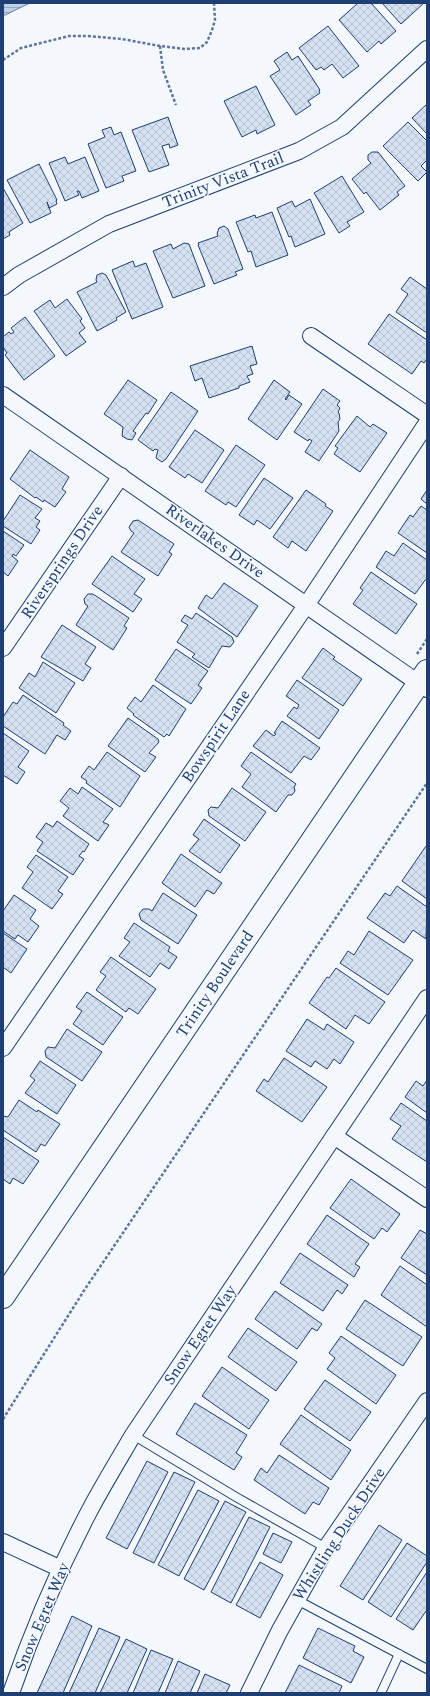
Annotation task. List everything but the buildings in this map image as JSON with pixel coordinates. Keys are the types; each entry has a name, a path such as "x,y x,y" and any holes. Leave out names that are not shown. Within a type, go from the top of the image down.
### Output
{"main road":[{"name":"Trinity Boulevard","path":"3,1297 422,675"}],"street":[{"name":"Trinity Vista Trail","path":"3,287 19,275 109,224 299,151 342,127 427,49"},
{"path":"311,336 427,415"},
{"name":"Riverlakes Drive","path":"3,395 307,604 422,675"},
{"name":"Bowspirit Lane","path":"3,1048 307,604 427,423"},
{"name":"Riversprings Drive","path":"3,648 121,476"},
{"name":"Snow Egret Way","path":"10,1693 30,1639 61,1569 92,1507 133,1436 427,998"},
{"path":"334,1136 427,1199"},
{"name":"Whistling Duck Drive","path":"249,1693 280,1630 326,1548 427,1401"},
{"path":"3,1542 61,1569"}],"lane":[{"path":"133,1436 326,1548"},
{"path":"297,1600 427,1670"},
{"path":"381,1693 399,1654"}],"path":[{"path":"3,60 21,48 69,36 122,39 185,49 203,46 207,42 215,20 214,3"},
{"path":"160,46 163,70 176,105"},
{"path":"422,675 427,639"},
{"path":"3,1419 85,1289 427,783"}],"water":[{"path":"3,3 30,3 3,16"}]}
